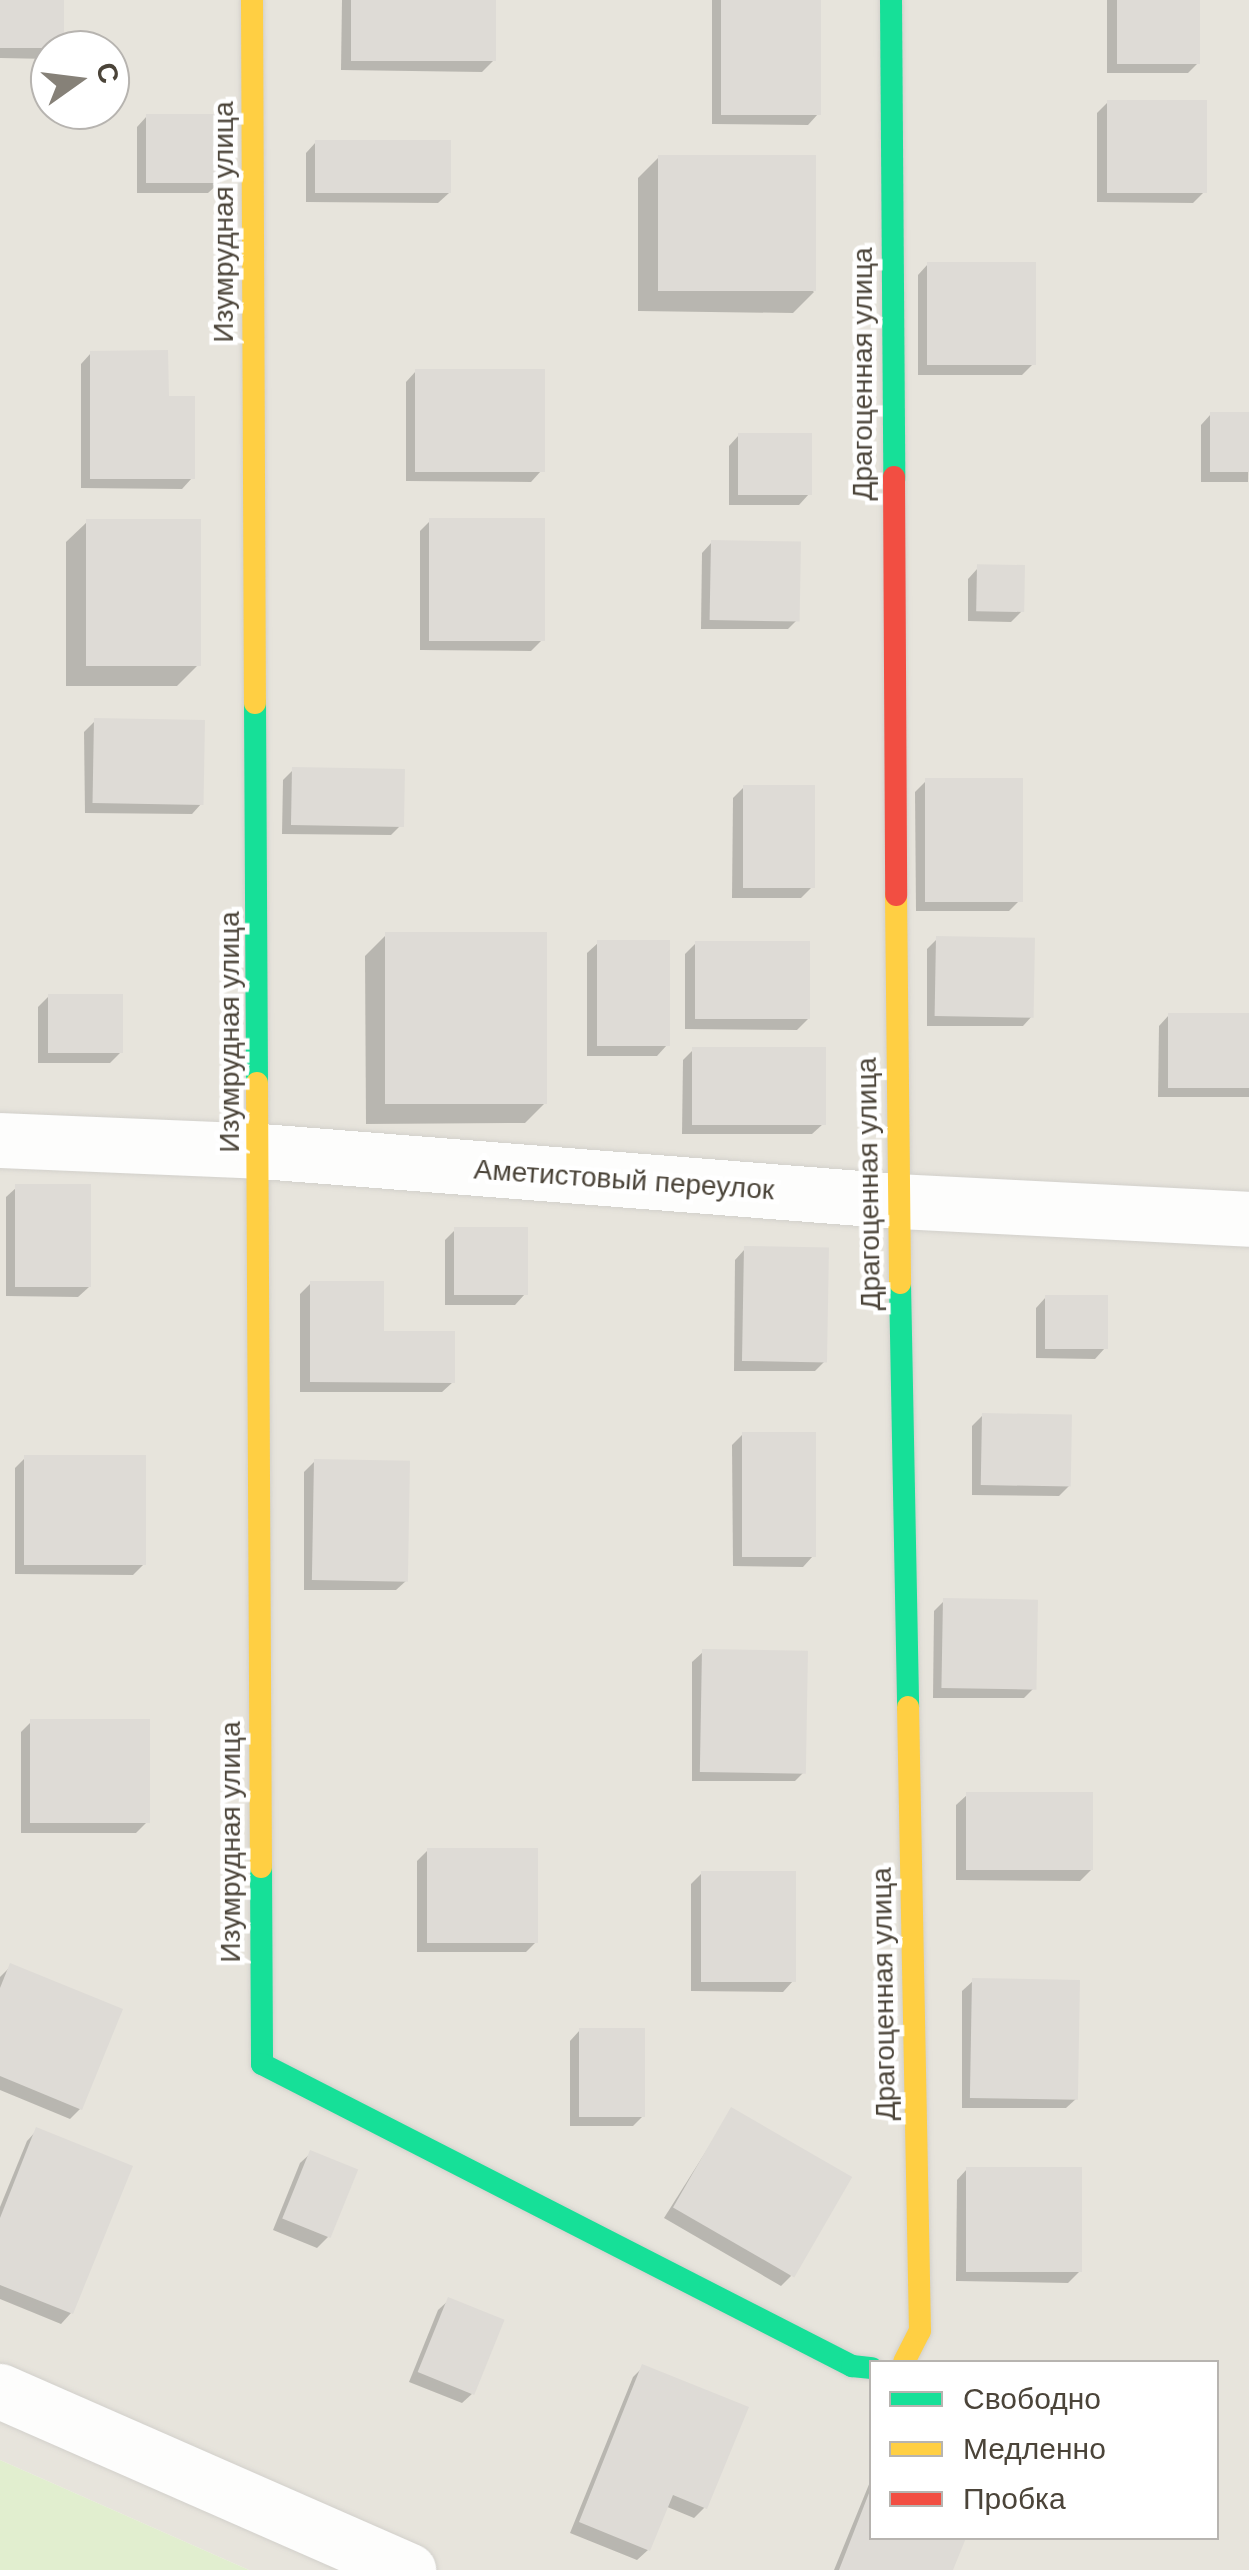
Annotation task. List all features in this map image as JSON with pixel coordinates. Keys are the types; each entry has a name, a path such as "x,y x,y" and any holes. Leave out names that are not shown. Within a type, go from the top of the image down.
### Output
{"street":[{"name":"Изумрудная улица","path":"252,0 262,2064 852,2366 869,2368"},
{"name":"Драгоценная улица","path":"891,0 898,1202 920,2330 905,2360"},
{"name":"Аметистовый переулок","path":"0,1140 260,1152 898,1202 1249,1219"},
{"path":"0,2391 408,2570"}],"shaded area":[{"path":"0,0 1249,0 1249,2570 249,2570 0,2460"}],"green space":[{"path":"0,2460 249,2570 0,2570"}],"building":[{"path":"0,0 64,0 64,30 30,30 30,48 0,48"},
{"path":"351,0 496,0 496,61 351,61"},
{"path":"721,0 821,0 821,115 721,115"},
{"path":"1117,0 1200,0 1200,64 1117,64"},
{"path":"1107,100 1207,100 1207,193 1107,193"},
{"path":"146,114 221,114 221,183 146,183"},
{"path":"315,140 451,140 451,193 315,193"},
{"path":"658,155 816,155 816,291 658,291"},
{"path":"927,262 1036,262 1036,365 927,365"},
{"path":"168,350 169,396 195,396 195,479 90,479 90,351"},
{"path":"415,369 545,369 545,472 415,472"},
{"path":"1210,412 1249,412 1249,472 1210,472"},
{"path":"738,433 812,433 812,495 738,495"},
{"path":"429,518 545,518 545,641 429,641"},
{"path":"86,519 201,519 201,666 86,666"},
{"path":"711,540 801,542 800,622 710,620"},
{"path":"977,564 1025,565 1024,612 976,611"},
{"path":"94,718 205,720 203,805 93,803"},
{"path":"292,767 405,769 404,827 291,825"},
{"path":"925,778 1023,778 1023,902 925,902"},
{"path":"743,785 815,785 815,888 743,888"},
{"path":"385,932 547,932 547,1104 385,1104"},
{"path":"936,936 1035,938 1034,1018 935,1016"},
{"path":"597,940 670,940 670,1046 597,1046"},
{"path":"695,941 810,941 810,1019 695,1019"},
{"path":"48,994 123,994 123,1053 48,1053"},
{"path":"1168,1013 1249,1013 1249,1088 1168,1088"},
{"path":"692,1047 826,1047 826,1125 692,1125"},
{"path":"15,1184 91,1184 91,1287 15,1287"},
{"path":"454,1227 528,1227 528,1295 454,1295"},
{"path":"744,1246 829,1247 827,1362 742,1361"},
{"path":"310,1281 384,1281 384,1331 455,1331 455,1383 310,1382"},
{"path":"1045,1295 1108,1295 1108,1349 1045,1349"},
{"path":"982,1413 1072,1415 1071,1487 981,1485"},
{"path":"742,1432 816,1432 816,1557 742,1557"},
{"path":"24,1455 146,1455 146,1565 24,1565"},
{"path":"314,1459 410,1461 408,1582 312,1580"},
{"path":"943,1598 1038,1600 1036,1690 941,1688"},
{"path":"702,1649 808,1651 806,1774 700,1772"},
{"path":"30,1719 150,1719 150,1823 30,1823"},
{"path":"966,1792 1093,1792 1093,1870 966,1870"},
{"path":"427,1848 538,1848 538,1943 427,1943"},
{"path":"701,1871 796,1871 796,1982 701,1982"},
{"path":"10,1963 123,2009 82,2110 0,2076 0,1988"},
{"path":"972,1978 1080,1980 1078,2100 970,2098"},
{"path":"579,2028 645,2028 645,2117 579,2117"},
{"path":"731,2107 852,2177 794,2277 673,2207"},
{"path":"36,2127 133,2166 73,2314 0,2285 0,2218"},
{"path":"310,2150 358,2169 330,2238 282,2219"},
{"path":"966,2167 1082,2167 1082,2272 966,2272"},
{"path":"448,2297 505,2320 474,2395 418,2372"},
{"path":"642,2364 749,2407 707,2509 673,2495 650,2551 579,2522"},
{"path":"869,2493 869,2540 965,2540 953,2570 839,2570"}],"traffic: fast":[{"path":"891,0 894,477"},
{"path":"255,703 257,1083"},
{"path":"900,1283 908,1707"},
{"path":"261,1867 262,2064 852,2366 869,2368"}],"traffic: slow":[{"path":"252,0 255,703"},
{"path":"896,895 900,1283"},
{"path":"257,1083 261,1867"},
{"path":"905,2360 920,2331 908,1707"}],"traffic: jam":[{"path":"894,477 896,895"}]}
